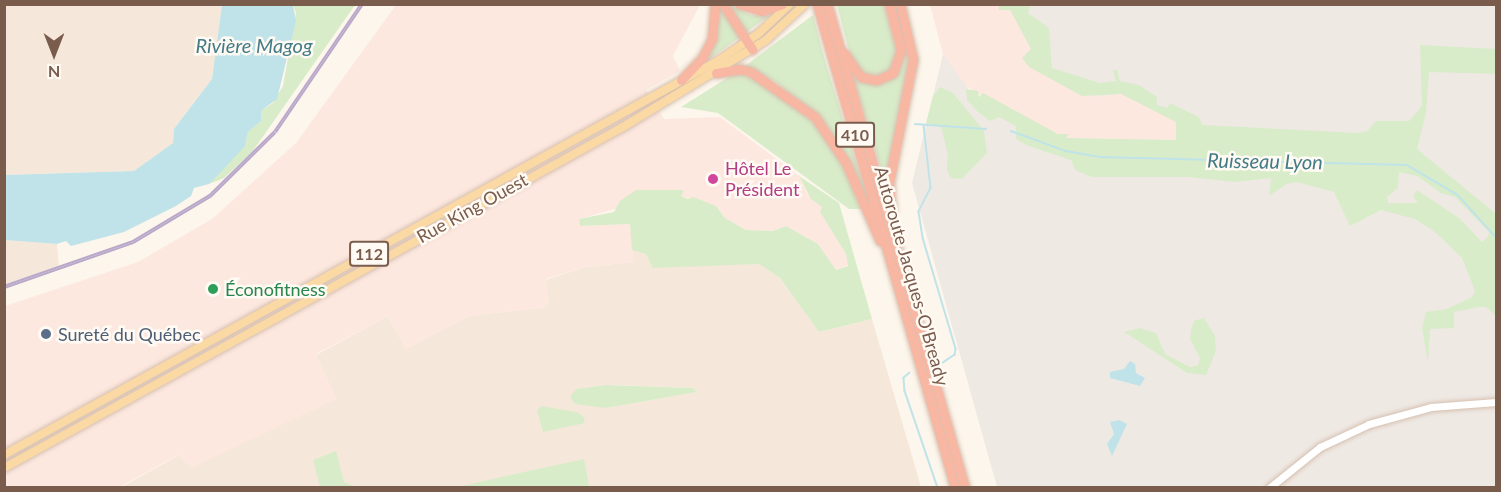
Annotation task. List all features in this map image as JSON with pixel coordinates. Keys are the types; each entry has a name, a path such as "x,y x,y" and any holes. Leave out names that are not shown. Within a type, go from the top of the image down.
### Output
{"highway":[{"path":"681,80 702,58 712,39 715,4"},
{"path":"723,4 749,45"},
{"path":"739,4 762,11 782,4"},
{"name":"Autoroute Jacques-O'Bready","path":"817,4 955,488"},
{"name":"Autoroute Jacques-O'Bready","path":"828,4 835,36 965,488"},
{"path":"835,36 855,73 871,80 885,78 899,65 901,56 889,4"},
{"path":"896,246 889,186 913,55 900,4"},
{"path":"716,73 740,69 751,72 815,117 846,163 892,266"}],"main road":[{"name":"Rue King Ouest","path":"4,468 716,73 749,45 790,4"},
{"name":"Rue King Ouest","path":"4,455 681,80 749,45 803,7"},
{"path":"1269,488 1320,447 1369,424 1431,407 1497,402"}],"shaded area":[{"path":"5,5 222,5 212,79 174,129 173,143 134,171 5,175"},
{"path":"396,5 700,5 673,56 680,71 646,90 664,119 720,117 799,176 807,193 822,207 820,212 846,254 848,265 836,270 818,244 786,226 773,231 746,230 725,218 716,206 680,196 684,190 579,219 580,226 630,224 634,262 585,267 546,279 548,307 468,316 406,349 388,316 316,354 336,399 191,468 178,455 120,487 5,488 5,306 138,262 212,219 296,143"},
{"path":"930,5 1012,5 1034,46 1023,58 1095,97 1121,94 1176,121 1176,140 1065,138 1035,133 959,81 943,54"},
{"path":"1012,5 1496,5 1496,487 997,487 912,183 943,54 974,97 1017,126 1065,138 1176,140 1176,121 1121,94 1095,97 1022,58 1034,46"},
{"path":"5,240 57,244 59,267 5,284"},
{"path":"680,246 680,265 759,264 780,278 819,332 872,319 921,487 120,488 179,455 336,399 316,355 388,316 406,349 468,316 548,307 546,280 585,267 633,262 632,250","holes":["615,385 693,388 697,392 606,408 576,389"]}],"green space":[{"path":"293,5 355,5 252,152 224,178 209,184 246,142 248,132 261,121 262,110 273,103 283,86 296,13"},
{"path":"720,5 731,5 750,15 769,16 704,63 718,34"},
{"path":"837,5 884,5 897,49 891,70 879,76 866,75 852,62"},
{"path":"893,5 897,5 909,58 886,186 853,78 874,84 899,72 905,48"},
{"path":"999,5 1030,5 1028,13 1049,28 1052,68 1100,83 1116,81 1113,70 1117,70 1120,81 1139,85 1157,97 1157,105 1167,108 1170,103 1199,117 1202,125 1359,133 1367,131 1376,121 1409,121 1422,106 1420,45 1496,49 1496,74 1429,72 1426,113 1417,149 1496,214 1496,316 1486,307 1454,312 1454,328 1430,329 1428,363 1422,328 1426,312 1447,309 1472,297 1475,291 1462,258 1435,232 1415,219 1381,210 1350,226 1334,192 1297,182 1287,184 1269,196 1271,178 1235,182 1189,177 1092,177 1075,170 1071,160 1026,145 1016,139 1016,126 999,117 990,121 967,100 966,89 978,91 979,97 983,93 1058,134 1069,134 1066,138 1176,140 1176,122 1121,94 1082,96 1029,67 1022,58 1031,49 1010,10 999,10","holes":["1399,172 1417,176 1441,193 1455,197 1489,232 1488,237 1482,242 1459,218 1417,190 1413,196 1418,203 1388,203 1387,197 1398,188"]},
{"path":"813,15 876,226 829,128 776,82 745,66"},
{"path":"735,73 753,78 812,119 842,164 861,209 849,209 718,113 681,107"},
{"path":"940,87 953,93 984,131 987,153 962,179 951,178 947,170 948,155 941,127 926,123 933,96"},
{"path":"799,176 839,203 872,319 819,332 780,278 759,264 653,268 646,254 632,250 630,224 580,226 579,219 614,212 620,201 636,190 684,190 681,196 688,199 693,197 716,206 725,218 746,230 773,231 786,226 818,244 836,270 848,266 846,254 820,212 822,207 811,199"},
{"path":"1204,318 1215,336 1216,351 1206,375 1187,373 1124,332 1140,328 1156,333 1165,354 1190,367 1198,365 1200,358 1190,339 1191,329 1194,321"},
{"path":"607,385 693,388 697,392 606,408 575,404 570,397 576,389"},
{"path":"541,406 576,412 583,416 585,423 543,432 537,410"},
{"path":"336,451 344,482 356,487 320,487 313,460"},
{"path":"584,459 589,487 457,487 497,478"}],"water":[{"name":"Rivière Magog","path":"222,5 293,5 296,21 277,99 262,110 261,121 248,132 245,146 209,184 194,188 191,196 176,206 124,232 71,246 66,241 57,244 5,240 5,175 134,171 173,143 174,129 212,79"},
{"path":"1130,361 1135,364 1136,373 1145,378 1140,386 1110,378 1110,372 1124,369"},
{"path":"1119,420 1127,424 1112,456 1107,444 1114,434 1110,422"}],"waterway":[{"name":"Ruisseau Lyon","path":"915,124 986,129"},
{"path":"924,125 931,188 919,212 923,238 956,349 955,355 943,363"},
{"name":"Ruisseau Lyon","path":"1011,131 1066,151 1099,157 1407,165 1458,195 1496,237"},
{"path":"910,373 904,378 905,391 938,488"}],"railway":[{"path":"4,287 133,242 210,196 275,132 362,4"}],"place":[{"name":"Hôtel Le Président","path":"713,179"},
{"name":"Éconofitness","path":"213,289"},
{"name":"Sureté du Québec","path":"46,334"}]}
